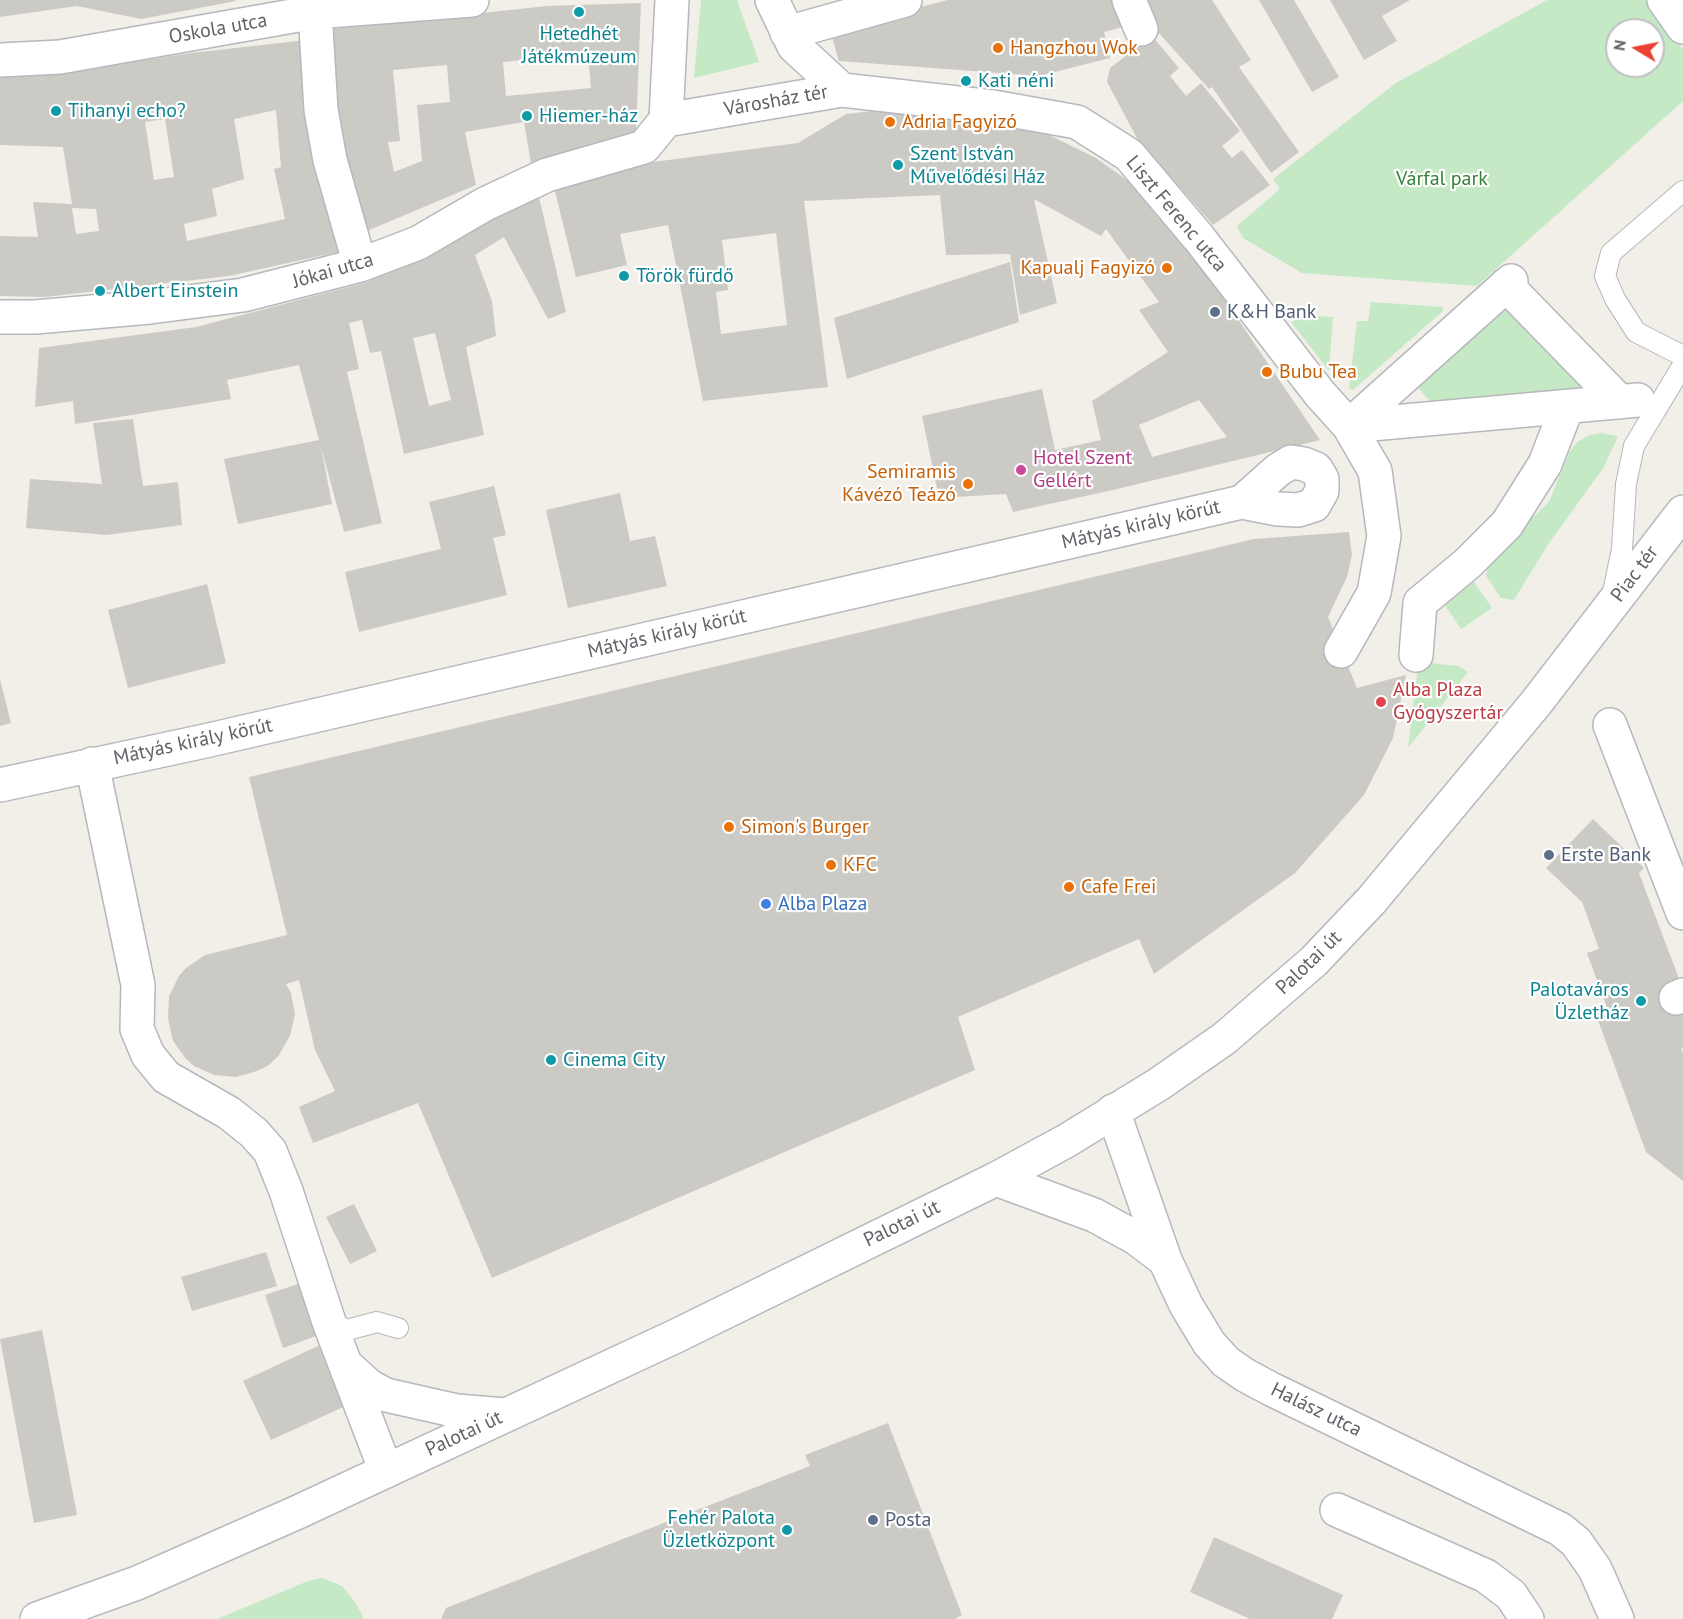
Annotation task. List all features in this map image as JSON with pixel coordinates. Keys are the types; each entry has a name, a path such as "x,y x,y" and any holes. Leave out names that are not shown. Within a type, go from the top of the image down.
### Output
{"street":[{"name":"Oskola utca","path":"0,60 60,57 313,6 472,0"},
{"path":"666,120 672,0"},
{"name":"Városház tér","path":"772,0 794,46 842,90"},
{"path":"788,33 905,0"},
{"path":"1664,0 1683,27"},
{"path":"313,6 321,110 330,160 360,266"},
{"name":"Városház tér","path":"666,120 842,90"},
{"name":"Liszt Ferenc utca","path":"842,90 993,107 1077,122 1129,154 1349,426 1375,471 1384,536 1374,593 1341,651"},
{"name":"Jókai utca","path":"0,317 35,317 150,307 243,295 360,266 418,243 486,204 547,175 644,147 666,120"},
{"path":"1509,283 1629,401 1567,407 1349,426 1509,283"},
{"path":"1416,655 1420,603 1468,563 1507,524 1545,464 1567,407"},
{"name":"Mátyás király körút","path":"0,785 205,741 1242,502"},
{"name":"Piac tér","path":"1609,608 1672,533 1683,512"},
{"path":"1374,593 1420,603"},
{"name":"Palotai út","path":"37,1619 137,1583 298,1512 676,1336 996,1179 1066,1142 1159,1084 1225,1038 1314,961 1371,901 1536,703 1609,608"},
{"path":"1610,725 1683,914"},
{"name":"Mátyás király körút","path":"92,764 138,985 138,1029 148,1054 166,1077 229,1113 254,1133 270,1152 286,1191 329,1322 386,1471"},
{"name":"Halász utca","path":"1113,1112 1165,1260 1186,1305 1209,1343 1226,1362 1254,1380 1560,1529 1576,1542 1595,1569 1617,1619"},
{"path":"996,1179 1094,1215 1136,1238 1165,1260"},
{"path":"345,1364 369,1386 386,1395 457,1411 504,1415"},
{"path":"1337,1510 1486,1576 1511,1595 1527,1619"}],"lane":[{"path":"1683,191 1611,253 1605,276 1615,298 1636,332 1683,356"},
{"path":"1609,608 1622,549 1626,484 1634,446 1683,365"},
{"path":"329,1322 347,1330 377,1322 398,1328"}],"green space":[{"path":"701,0 737,0 759,62 694,78"},
{"name":"Várfal park","path":"1547,0 1650,0 1662,18 1605,18 1605,78 1665,78 1665,23 1683,50 1683,101 1477,286 1302,273 1243,238 1237,226 1280,189 1273,179 1396,83"},
{"path":"1371,302 1443,307 1443,311 1353,390 1349,388 1357,321 1368,321"},
{"path":"1517,304 1596,384 1583,398 1437,409 1418,388 1428,366 1489,313"},
{"path":"1302,315 1333,317 1329,371 1292,323 1295,317"},
{"path":"1600,433 1618,436 1604,467 1547,546 1514,600 1501,598 1486,576 1494,555 1549,502 1569,453 1577,442"},
{"path":"1474,582 1492,608 1461,629 1444,604"},
{"path":"1430,663 1458,666 1468,672 1408,748 1418,666"},
{"path":"322,1578 342,1586 355,1602 364,1619 217,1619 308,1581"}],"building":[{"path":"0,0 236,1 141,19 77,6 0,17"},
{"path":"948,0 1121,0 1127,26 1104,32 1110,58 1039,76 839,61 830,30"},
{"path":"1141,0 1212,0 1251,60 1239,67 1299,152 1271,173 1212,87 1209,89 1150,23"},
{"path":"1259,0 1294,0 1339,77 1312,92"},
{"path":"1330,0 1410,0 1382,16 1397,41 1364,60"},
{"name":"Hiemer-ház","path":"641,3 636,131 531,164 524,122 465,132 476,185 360,234 323,30 547,6","holes":["588,54 591,88 506,96 503,62","447,65 450,102 417,105 422,161 394,172 388,142 400,141 393,70"]},
{"path":"1152,36 1179,68 1170,76 1186,96 1201,83 1240,131 1222,146 1232,158 1242,150 1270,185 1213,225 1138,140 1107,82 1110,68"},
{"path":"307,40 344,242 338,252 229,276 45,297 0,296 0,236 38,237 33,202 72,204 63,147 0,145 0,77 55,74 191,53","holes":["276,110 281,167 274,169 285,219 187,241 184,224 217,216 212,189 244,179 234,119","165,119 174,177 154,180 145,122","72,208 96,209 99,231 76,234"]},
{"path":"881,110 988,122 1045,133 1096,158 1134,185 1212,281 1320,440 1013,512 1006,494 939,498 922,416 1042,389 1055,450 1101,440 1092,401 1168,352 1139,310 1159,302 1106,229 1101,236 1034,199 1057,303 1020,315 1010,254 946,255 940,195 804,201 828,387 703,401 668,225 620,234 627,265 576,277 554,187 653,162 798,143 846,114","holes":["776,233 787,325 721,334 716,292 728,290 722,240","1199,400 1227,437 1152,457 1139,425"]},
{"path":"538,193 566,312 548,319 504,237 475,255 492,301 496,336 466,347 484,435 404,454 381,351 370,353 362,320 349,323 359,369 347,372 382,523 344,532 321,447 332,504 238,524 224,459 319,440 299,365 227,380 231,399 75,424 73,401 35,407 39,348 196,327 364,283 438,252 456,234","holes":["435,333 451,400 429,406 413,338"]},
{"path":"1010,262 1019,322 847,379 834,318"},
{"path":"133,419 143,486 178,482 182,525 107,535 26,528 30,479 102,484 93,423"},
{"path":"494,486 506,535 493,538 507,595 359,632 345,572 441,549 429,502"},
{"path":"620,493 630,541 655,536 667,586 568,608 546,510"},
{"name":"Alba Plaza","path":"1349,532 1352,555 1347,577 1328,617 1357,688 1406,675 1393,738 1364,795 1295,873 1154,974 1139,939 958,1017 975,1070 492,1278 418,1103 313,1143 299,1107 335,1091 315,1050 299,980 286,984 291,993 295,1014 290,1036 279,1055 269,1065 257,1071 236,1077 214,1075 194,1066 173,1041 168,1019 169,996 179,976 186,968 205,955 287,935 249,777 1254,539"},
{"path":"207,584 226,663 128,688 108,610"},
{"path":"0,679 11,723 0,726"},
{"name":"Palotaváros Üzletház","path":"1593,819 1644,868 1639,873 1681,984 1683,1003 1683,1048 1681,1049 1683,1053 1683,1181 1646,1152 1595,1012 1607,1008 1587,953 1599,949 1582,902 1546,868"},
{"path":"354,1204 377,1251 350,1264 326,1217"},
{"path":"266,1252 277,1286 192,1311 181,1277"},
{"path":"301,1283 319,1335 283,1348 265,1295"},
{"path":"42,1330 77,1515 34,1523 0,1339"},
{"path":"322,1344 350,1404 271,1440 243,1381"},
{"name":"Fehér Palota Üzletközpont","path":"888,1423 962,1615 955,1619 441,1619 446,1608 810,1466 805,1455"},
{"path":"1214,1537 1343,1595 1332,1619 1250,1619 1190,1592"}],"place":[{"name":"Hetedhét Játékmúzeum","path":"579,12"},
{"name":"Hangzhou Wok","path":"998,48"},
{"name":"Kati néni","path":"966,81"},
{"name":"Tihanyi echo?","path":"56,111"},
{"name":"Hiemer-ház","path":"527,116"},
{"name":"Adria Fagyizó","path":"890,122"},
{"name":"Szent István Művelődési Ház","path":"898,165"},
{"name":"Kapualj Fagyizó","path":"1167,268"},
{"name":"Török fürdő","path":"624,276"},
{"name":"Albert Einstein","path":"100,291"},
{"name":"K&H Bank","path":"1215,312"},
{"name":"Bubu Tea","path":"1267,372"},
{"name":"Hotel Szent Gellért","path":"1021,470"},
{"name":"Semiramis Kávézó Teázó","path":"968,484"},
{"name":"Alba Plaza Gyógyszertár","path":"1381,702"},
{"name":"Simon's Burger","path":"729,827"},
{"name":"Erste Bank","path":"1549,855"},
{"name":"KFC","path":"831,865"},
{"name":"Cafe Frei","path":"1069,887"},
{"name":"Alba Plaza","path":"766,904"},
{"name":"Palotaváros Üzletház","path":"1641,1001"},
{"name":"Cinema City","path":"551,1060"},
{"name":"Posta","path":"873,1520"},
{"name":"Fehér Palota Üzletközpont","path":"787,1530"}]}
